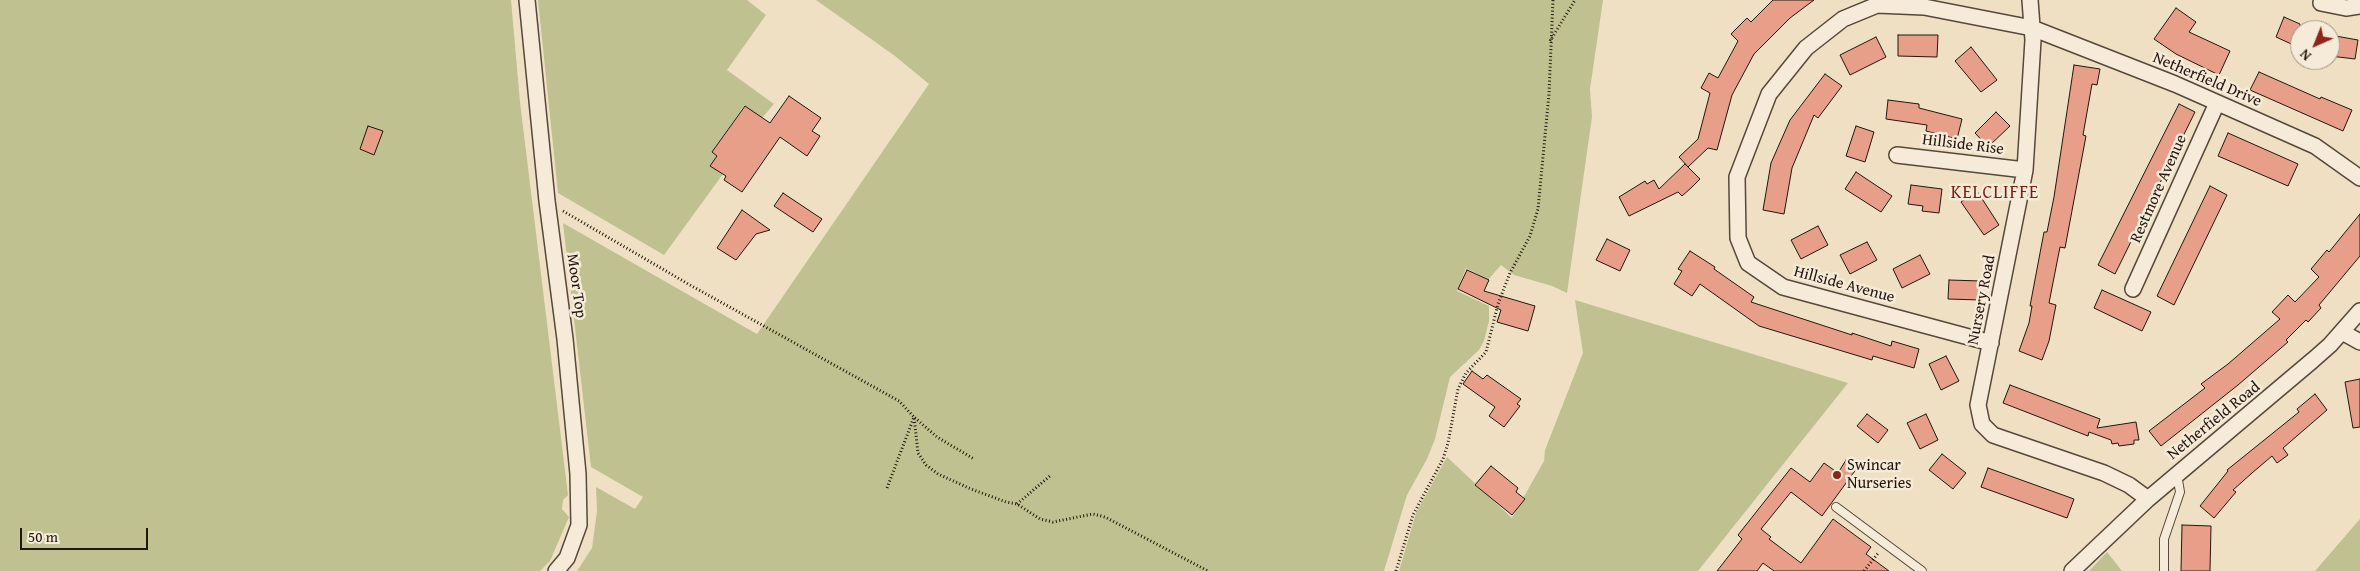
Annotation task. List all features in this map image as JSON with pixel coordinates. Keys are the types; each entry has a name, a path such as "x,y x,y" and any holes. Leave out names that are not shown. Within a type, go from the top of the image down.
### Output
{"street":[{"name":"Moor Top","path":"527,0 547,201 565,339 578,474 579,525 567,558 556,571"},
{"name":"Nursery Road","path":"2030,0 2032,28 2025,170 1978,405 1982,424 1993,435 2104,473 2129,485 2148,499"},
{"path":"2321,3 2346,8 2360,6"},
{"name":"Hillside Avenue","path":"1991,342 1783,287 1748,264 1738,238 1737,178 1769,94 1806,48 1843,19 1877,6 1924,7 2032,28"},
{"name":"Netherfield Drive","path":"2032,28 2217,103 2315,146 2360,178"},
{"name":"Restmore Avenue","path":"2133,289 2217,103"},
{"name":"Hillside Rise","path":"1897,155 2025,170"},
{"name":"Netherfield Road","path":"2072,571 2148,499 2268,400 2330,345 2360,311"},
{"path":"2342,332 2360,342"}],"lane":[{"path":"2164,571 2164,539 2180,492 2177,474"},
{"path":"1836,508 1922,571"}],"path":[{"path":"1396,571 1412,515 1445,451 1454,422 1458,389 1466,373 1486,352 1494,313 1510,273 1530,236 1538,209 1549,94 1553,0"},
{"path":"1550,42 1575,0"},
{"path":"547,201 699,290 899,401 937,437 974,459"},
{"path":"887,488 914,417"},
{"path":"914,417 918,453 926,465 938,474 971,489 1006,502 1017,504 1040,519 1053,522 1093,514 1105,517 1208,571"},
{"path":"1017,504 1051,475"},
{"path":"1864,571 1885,544"}],"green space":[{"path":"0,0 511,0 520,102 568,495 563,500 562,509 569,517 550,561 540,571 0,571"},
{"path":"538,0 747,0 766,15 727,70 774,104 762,118 744,106 712,152 717,156 710,166 723,174 664,255 558,193"},
{"path":"816,0 1603,0 1590,89 1592,117 1567,293 1552,286 1514,275 1501,265 1488,280 1466,268 1457,291 1489,306 1489,321 1484,341 1479,350 1450,377 1435,439 1427,459 1407,495 1384,571 577,571 592,548 597,511 596,487 635,509 643,497 591,467 563,223 757,334 929,84 895,56"},
{"path":"1575,300 1848,383 1698,571 1399,571 1416,513 1447,457 1512,518 1544,461 1545,450 1583,353"},
{"path":"2360,519 2360,571 2315,571"},
{"path":"2107,552 2122,571 2089,571"}],"building":[{"path":"1773,0 1814,0 1790,18 1754,54 1732,95 1717,150 1708,148 1688,167 1679,157 1698,139 1710,93 1701,88 1709,73 1718,78 1738,41 1731,34 1747,18 1751,22"},
{"path":"2176,8 2196,22 2189,32 2230,51 2219,75 2176,54 2154,39"},
{"path":"2284,17 2291,20 2290,43 2276,37"},
{"path":"1898,35 1938,35 1937,57 1898,56"},
{"path":"1876,37 1886,57 1850,75 1840,55"},
{"path":"2340,37 2358,40 2355,59 2340,57"},
{"path":"1971,47 1997,80 1981,92 1955,61"},
{"path":"2074,65 2100,69 2097,85 2092,84 2083,135 2086,136 2065,248 2060,247 2049,303 2056,305 2049,341 2042,360 2019,351 2029,323 2032,306 2030,306 2044,232 2047,232 2054,197"},
{"path":"2259,72 2320,99 2321,97 2352,110 2343,131 2250,90"},
{"path":"1825,74 1842,86 1818,118 1814,115 1792,168 1784,214 1763,210 1771,163 1790,120"},
{"path":"789,96 821,118 812,131 820,136 807,156 780,137 742,192 724,180 726,176 710,166 717,156 712,152 745,106 770,123"},
{"path":"1888,100 1919,104 1919,108 1962,119 1957,139 1926,131 1927,125 1886,119"},
{"path":"2179,104 2195,112 2115,274 2098,265"},
{"path":"1996,112 2010,126 1988,147 1975,133"},
{"path":"368,126 383,131 374,155 360,149"},
{"path":"1856,126 1874,132 1865,162 1846,156"},
{"path":"2228,133 2298,164 2288,186 2218,156"},
{"path":"1685,164 1700,179 1691,188 1682,196 1678,192 1629,216 1619,197 1645,181 1647,184 1654,180 1659,189"},
{"path":"1856,172 1892,196 1881,212 1845,189"},
{"path":"1911,185 1942,189 1939,213 1922,211 1923,206 1908,204"},
{"path":"2210,186 2227,195 2174,305 2157,296"},
{"path":"1977,191 1999,225 1984,235 1961,202"},
{"path":"783,193 822,219 813,232 774,206"},
{"path":"742,210 770,230 756,234 736,260 717,248"},
{"path":"2360,214 2360,256 2319,305 2321,308 2308,322 2306,320 2286,340 2288,342 2238,385 2161,446 2149,431 2205,388 2201,384 2228,364 2280,319 2272,312 2288,295 2295,302 2319,277 2311,269 2327,250 2329,252"},
{"path":"1818,226 1828,245 1801,259 1791,240"},
{"path":"1607,239 1630,250 1620,271 1596,260"},
{"path":"1867,242 1877,260 1850,274 1840,255"},
{"path":"1690,251 1715,267 1714,269 1754,297 1751,302 1891,346 1892,341 1919,349 1914,368 1873,356 1872,360 1759,326 1700,284 1692,296 1674,284 1682,271 1678,269"},
{"path":"1920,255 1930,274 1902,288 1893,269"},
{"path":"1467,270 1489,280 1484,291 1535,306 1528,331 1497,322 1501,310 1458,289"},
{"path":"1949,280 1981,281 1980,300 1948,299"},
{"path":"2102,290 2151,312 2142,331 2094,308"},
{"path":"1946,356 1959,381 1941,390 1929,364"},
{"path":"1472,371 1483,379 1487,375 1521,399 1517,404 1520,406 1504,427 1489,416 1495,407 1463,384"},
{"path":"2360,379 2360,427 2353,428 2345,382"},
{"path":"2010,385 2100,419 2097,428 2136,422 2139,440 2134,440 2134,444 2119,446 2118,443 2112,444 2111,440 2089,432 2088,436 2003,403"},
{"path":"2315,394 2327,410 2283,448 2288,455 2277,463 2272,456 2252,473 2233,490 2236,492 2214,518 2200,506 2227,470 2299,412 2297,409"},
{"path":"1867,414 1888,430 1878,443 1857,426"},
{"path":"1926,414 1938,440 1920,449 1907,423"},
{"path":"1942,454 1966,473 1953,489 1929,470"},
{"path":"1846,460 1857,468 1822,516 1791,492 1761,529 1771,537 1769,539 1801,563 1833,519 1871,547 1866,554 1889,571 1774,571 1763,563 1757,571 1717,571 1742,539 1738,535 1791,468 1810,482 1824,463 1838,473"},
{"path":"1491,466 1518,488 1516,492 1525,499 1512,515 1475,485"},
{"path":"1988,468 2074,499 2067,518 1981,487"},
{"path":"2182,525 2211,526 2210,571 2181,571"}],"place":[{"name":"Swincar Nurseries","path":"1837,475"}],"district":[{"name":"KELCLIFFE","path":"1995,193"}]}
